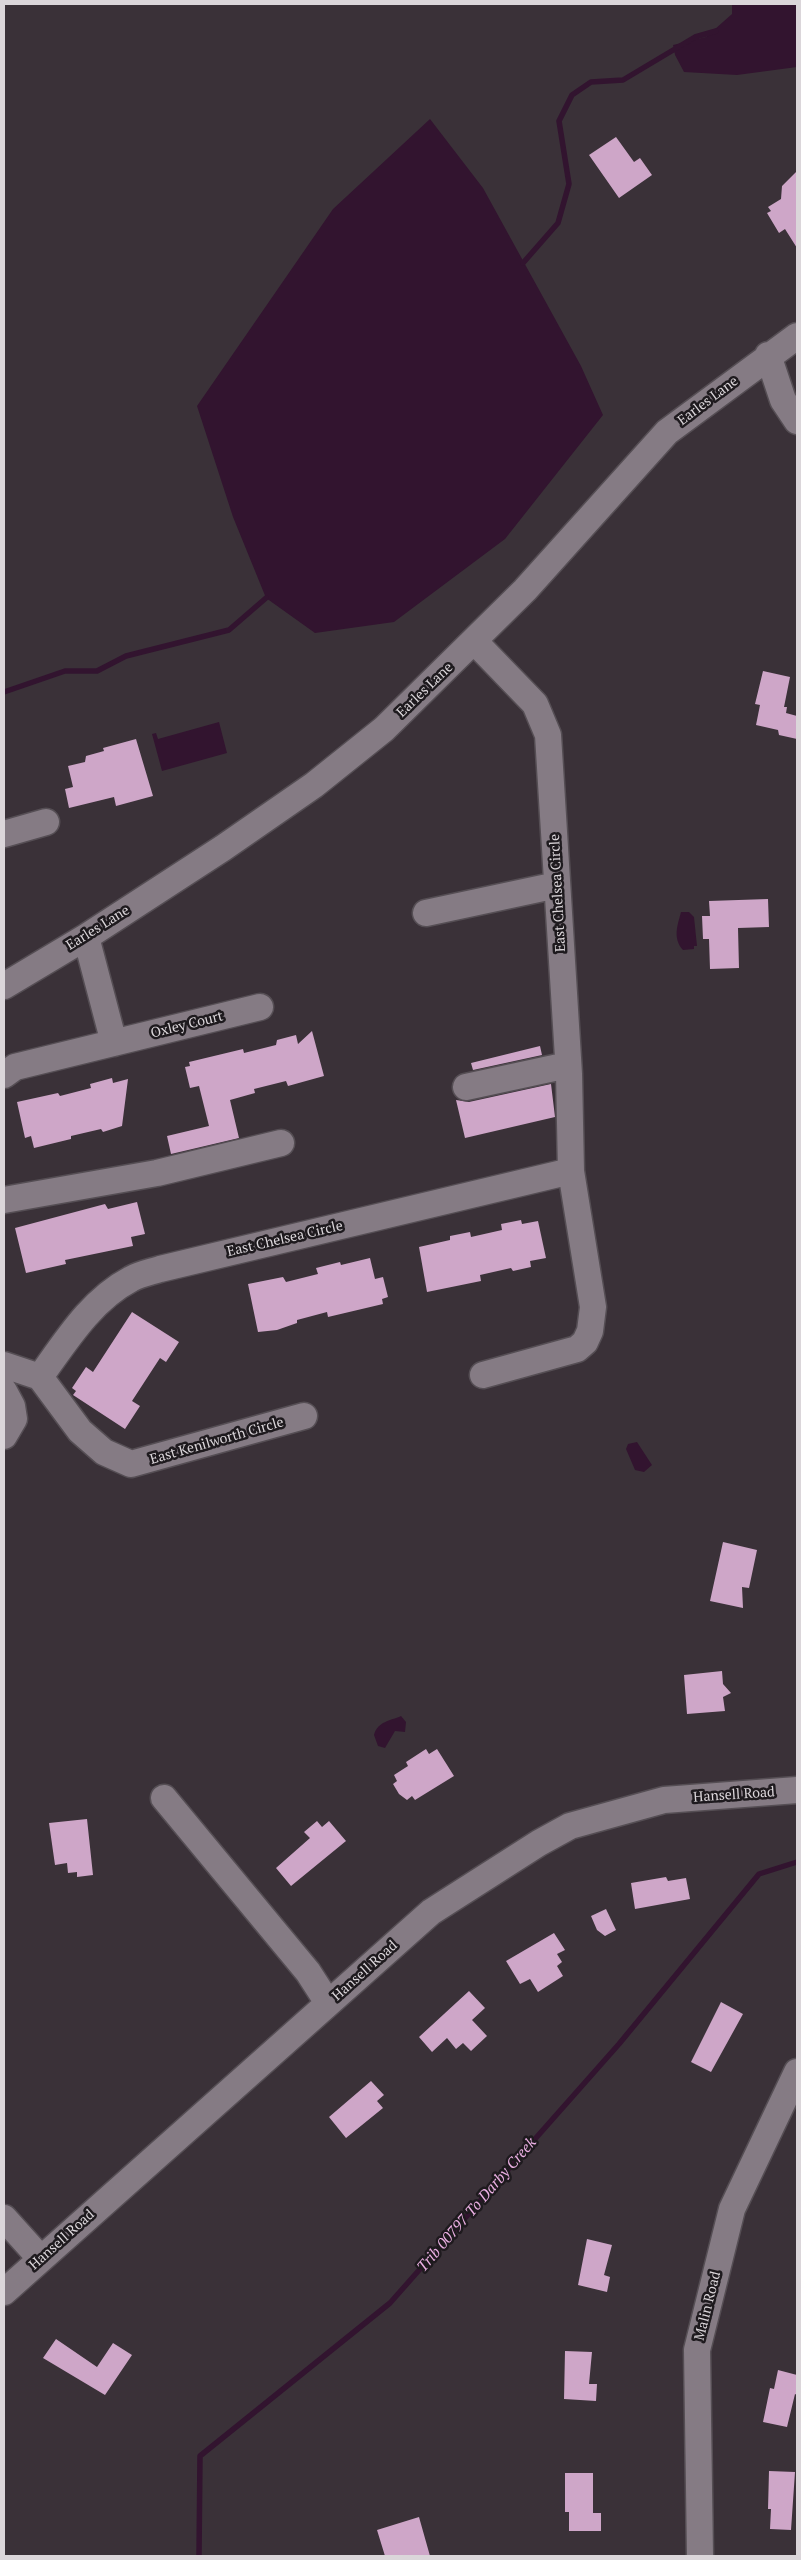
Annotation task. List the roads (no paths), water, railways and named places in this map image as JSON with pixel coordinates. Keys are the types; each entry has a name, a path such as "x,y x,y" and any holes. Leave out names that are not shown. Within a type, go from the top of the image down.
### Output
{"street":[{"name":"Earles Lane","path":"4,986 86,937 223,848 314,785 384,729 475,642 576,535 667,432 768,355 797,336"},
{"path":"768,355 783,400 797,421"},
{"name":"East Chelsea Circle","path":"475,642 535,704 548,734 568,1065 571,1171 593,1306 592,1321 586,1342 577,1350 483,1375"},
{"path":"4,834 46,822"},
{"path":"426,913 557,885"},
{"path":"4,1074 15,1067 114,1043 86,937"},
{"name":"Oxley Court","path":"114,1043 260,1007"},
{"path":"466,1087 568,1065"},
{"path":"4,1200 157,1173 281,1143"},
{"name":"East Chelsea Circle","path":"40,1377 84,1318 114,1289 133,1278 160,1269 571,1171"},
{"path":"4,1365 40,1377"},
{"name":"East Kenilworth Circle","path":"40,1377 80,1431 104,1452 131,1464 304,1416"},
{"path":"4,1391 12,1406 14,1419 4,1436"},
{"name":"Hansell Road","path":"4,2292 431,1912 570,1826 664,1800 797,1790"},
{"path":"164,1798 308,1972 328,2003"},
{"name":"Malin Road","path":"700,2556 697,2350 732,2210 797,2072"},
{"path":"4,2218 41,2258"}],"waterway":[{"path":"523,263 558,223 569,184 559,121 572,95 591,82 623,80 695,37 716,31"},
{"path":"4,692 65,671 97,671 126,656 229,630 266,598"},
{"name":"Trib 00797 To Darby Creek","path":"199,2556 200,2456 390,2303 619,2044 759,1874 797,1862"}]}
